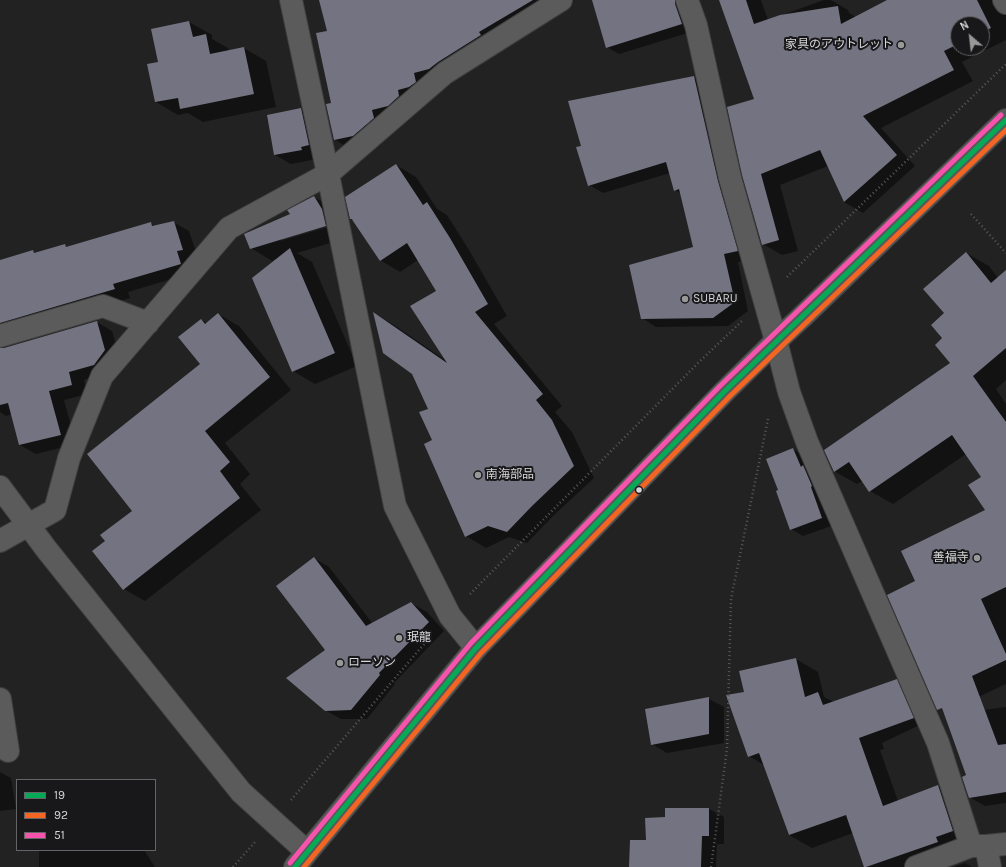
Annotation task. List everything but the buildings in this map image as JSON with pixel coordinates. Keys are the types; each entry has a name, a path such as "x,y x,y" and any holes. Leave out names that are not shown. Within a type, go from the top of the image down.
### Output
{"highway":[{"path":"301,859 476,648 725,391 1006,120"}],"street":[{"path":"290,0 328,174 396,506 450,616 476,648"},
{"path":"0,541 55,510 69,458 102,376 229,228 328,174 444,73 561,0"},
{"path":"687,0 696,25 730,178 789,392 806,442 938,744 988,845 990,867"},
{"path":"0,336 103,306 148,323"},
{"path":"0,487 28,525 240,792 301,859"},
{"path":"0,699 8,751"},
{"path":"916,867 988,845"}],"path":[{"path":"466,599 700,361 1006,64"},
{"path":"971,214 1006,253"},
{"path":"712,867 727,749 731,599 769,412"},
{"path":"290,800 434,633"},
{"path":"233,867 259,837"}],"transit line":[{"name":"51","path":"290,863 471,643 720,386 1001,115"},
{"name":"19","path":"295,867 476,648 725,391 1006,120"},
{"name":"92","path":"304,867 481,653 730,396 1006,130"}],"place":[{"name":"家具のアウトレット","path":"901,45"},
{"name":"SUBARU","path":"685,299"},
{"name":"南海部品","path":"478,475"},
{"name":"善福寺","path":"977,558"},
{"name":"珉龍","path":"399,638"},
{"name":"ローソン","path":"340,663"}]}
